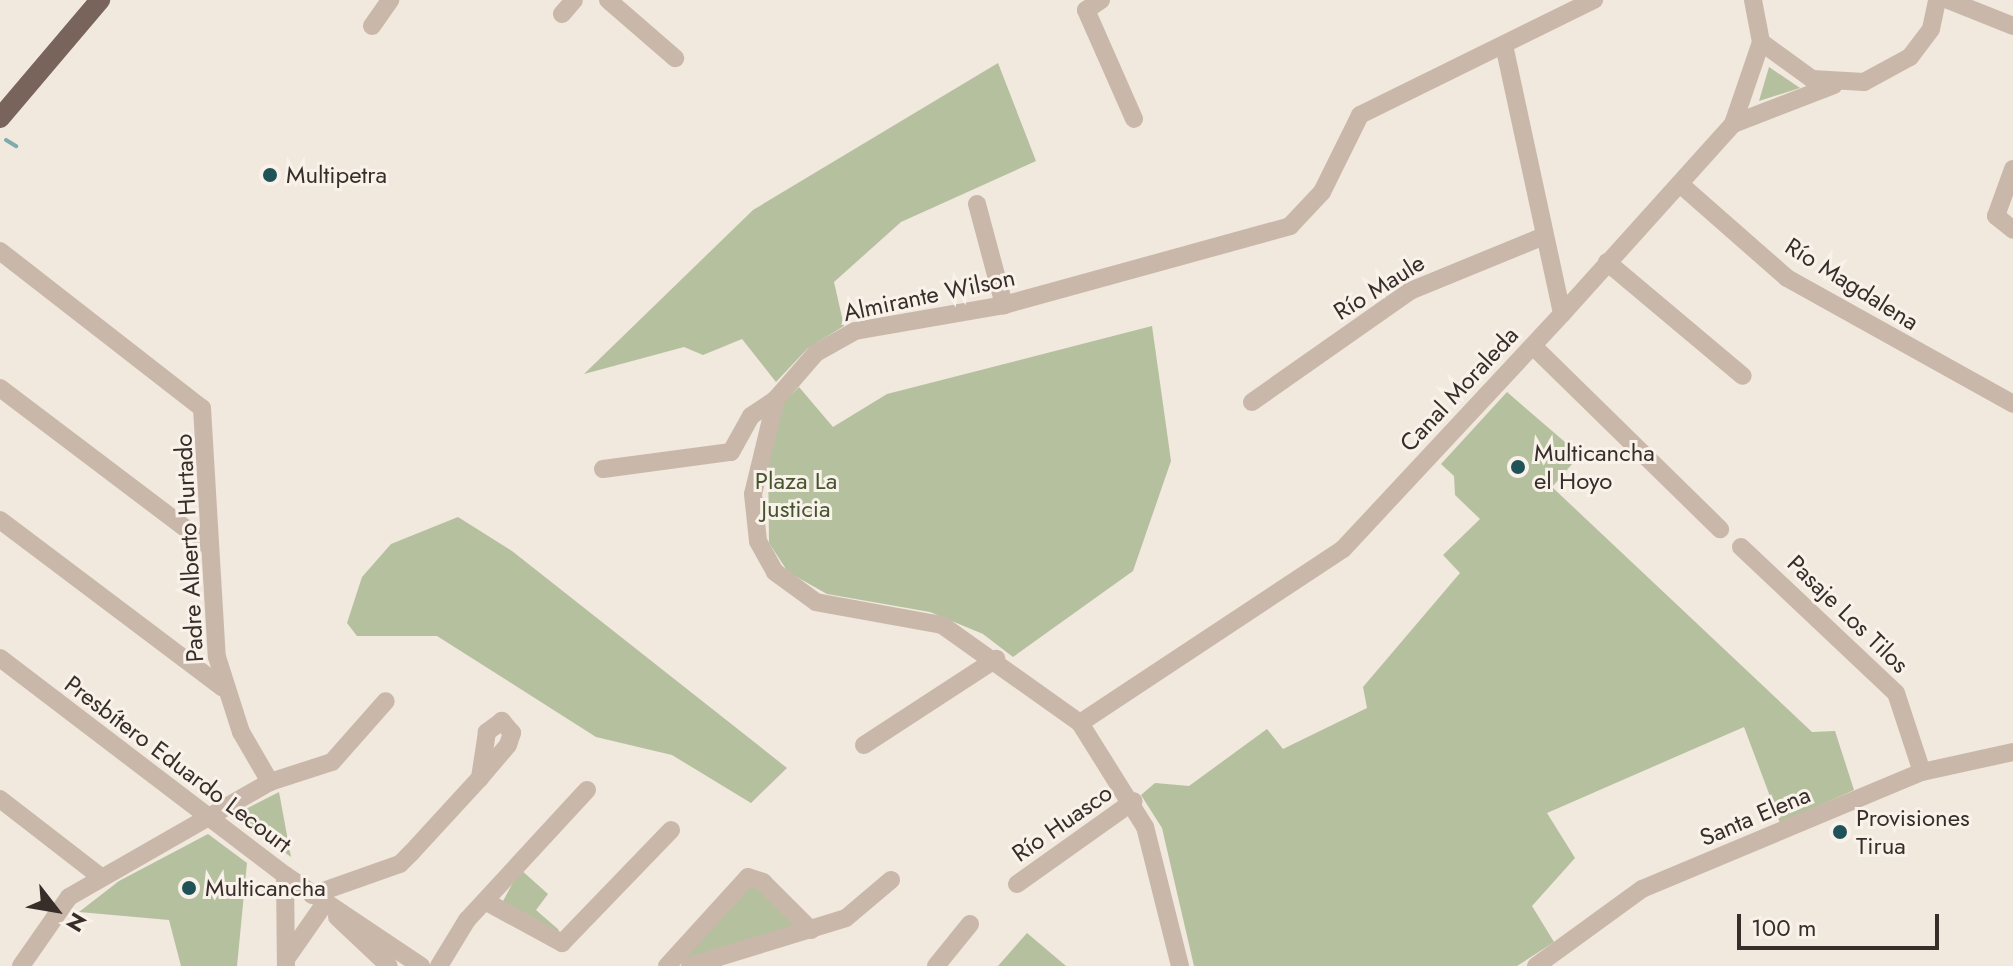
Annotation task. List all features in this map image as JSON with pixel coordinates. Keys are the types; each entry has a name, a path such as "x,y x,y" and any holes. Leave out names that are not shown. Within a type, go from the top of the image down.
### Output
{"main road":[{"path":"0,118 100,0"}],"street":[{"path":"372,26 390,0"},
{"path":"608,0 675,58"},
{"name":"Almirante Wilson","path":"1134,801 1080,723 996,659 942,625 816,602 775,572 758,541 753,494 776,399 816,353 855,331 1004,305 1290,226 1322,192 1360,115 1594,0"},
{"name":"Canal Moraleda","path":"1080,723 1343,549 1533,346 1733,124 1761,42 1753,0"},
{"path":"1733,124 1835,85 1864,82 1910,57 1931,29 1937,0"},
{"path":"1948,0 2013,26"},
{"path":"1094,5 1134,119"},
{"path":"1761,42 1794,70 1835,85"},
{"path":"1504,45 1562,314"},
{"path":"2013,169 1996,216 2013,230"},
{"name":"Río Magdalena","path":"1680,184 1787,278 2013,404"},
{"path":"977,204 1004,305"},
{"name":"Río Maule","path":"1252,402 1410,291 1544,236"},
{"name":"Padre Alberto Hurtado","path":"1,255 202,408 210,547 223,688 270,782"},
{"path":"1607,262 1743,376"},
{"path":"1533,346 1720,529"},
{"path":"0,388 210,547"},
{"path":"603,469 731,452 751,416 776,399"},
{"path":"0,520 223,688"},
{"name":"Pasaje Los Tilos","path":"1741,547 1896,693 1922,772"},
{"name":"Presbítero Eduardo Lecourt","path":"0,658 210,820 361,931 420,966"},
{"path":"864,745 996,659"},
{"path":"21,966 44,924 101,877 210,820 270,782 332,762 386,701"},
{"name":"Santa Elena","path":"1536,966 1642,889 1922,772 2013,752"},
{"path":"286,962 322,901 400,864 480,778"},
{"path":"439,966 485,901 587,790"},
{"path":"1134,801 1180,966"},
{"name":"Río Huasco","path":"1017,884 1134,801"},
{"path":"2,804 101,877"},
{"path":"485,901 562,943 671,830"},
{"path":"285,875 286,962"},
{"path":"667,966 748,877 763,882 811,930"},
{"path":"690,966 846,918 891,880"},
{"path":"943,965 970,924"},
{"name":"Presbítero Eduardo Lecourt","path":"361,931 389,966"},
{"path":"420,966 457,941"}],"green space":[{"path":"998,63 1036,161 901,222 834,282 844,326 808,348 776,382 742,339 703,355 684,347 584,374 753,210"},
{"path":"1769,67 1800,88 1759,101"},
{"name":"Plaza La Justicia","path":"1152,326 1171,461 1133,571 1013,657 983,634 930,612 827,594 788,572 769,543 768,456 784,402 799,387 833,427 887,394"},
{"path":"1507,392 1580,455 1552,487 1812,732 1835,731 1854,790 1780,823 1744,727 1547,813 1575,858 1532,906 1554,942 1517,966 1194,966 1162,828 1141,795 1155,783 1189,786 1267,729 1283,749 1367,708 1363,687 1460,573 1443,555 1480,519 1455,495 1454,476 1441,464"},
{"path":"458,517 512,551 787,768 751,803 672,755 596,737 437,636 357,636 347,623 362,577 391,544"},
{"path":"279,792 291,857 234,815"},
{"path":"208,834 247,863 237,966 181,966 169,920 79,912 119,881"},
{"path":"520,869 548,894 536,910 559,930 554,934 502,903"},
{"path":"751,883 799,926 682,962"},
{"path":"1027,933 1066,966 998,966"}],"waterway":[{"path":"6,140 16,146"}],"place":[{"name":"Multipetra","path":"270,175"},
{"name":"Multicancha el Hoyo","path":"1518,467"},
{"name":"Provisiones Tirua","path":"1840,832"},
{"name":"Multicancha","path":"189,888"}]}
